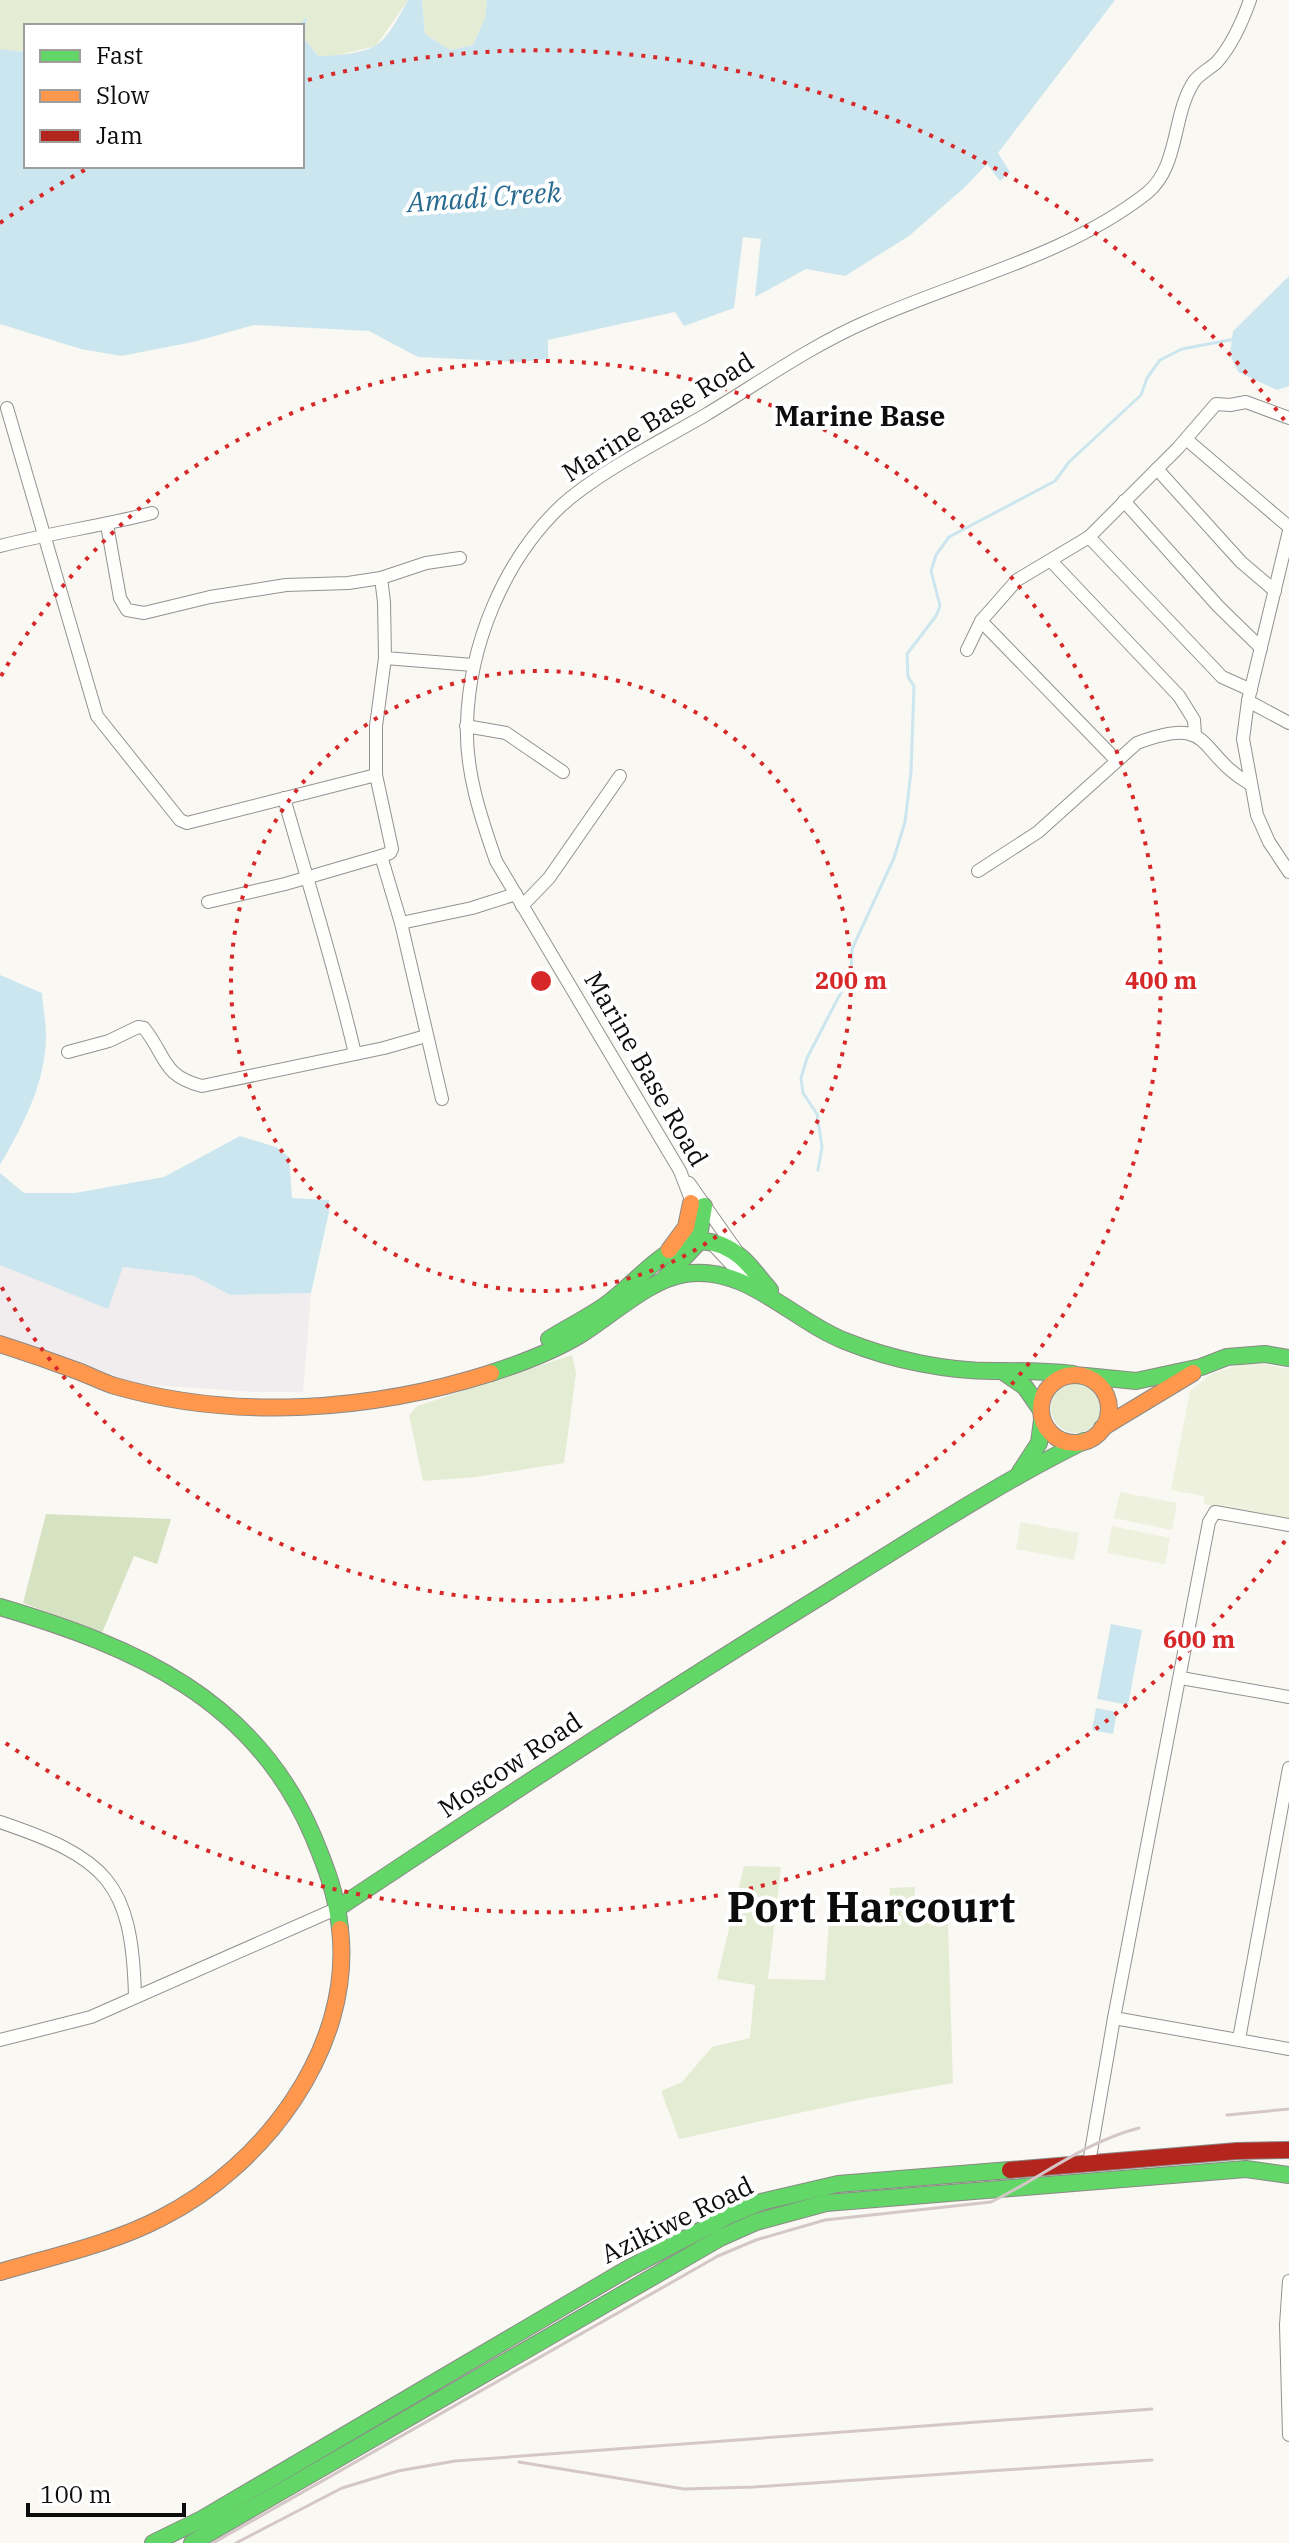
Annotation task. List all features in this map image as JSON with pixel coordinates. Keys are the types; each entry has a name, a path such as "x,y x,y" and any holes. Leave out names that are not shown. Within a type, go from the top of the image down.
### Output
{"main road":[{"path":"698,1204 705,1242"},
{"path":"492,1371 607,1304 668,1251 698,1204"},
{"path":"0,1344 113,1385 168,1397 294,1408 386,1398 431,1389 536,1357 580,1336 661,1281 705,1242"},
{"path":"668,1251 685,1244 705,1242 741,1257 785,1306"},
{"path":"661,1281 686,1273 730,1277 754,1286 827,1334 915,1361 1136,1381 1245,1354 1289,1358"},
{"path":"1002,1371 1025,1387 1049,1431 1059,1439 1071,1442 1084,1441 1201,1367"},
{"path":"1041,1415 1042,1397 1049,1386 1060,1378 1079,1375 1102,1388 1107,1398 1108,1408 1102,1428"},
{"name":"Moscow Road","path":"1020,1473 1039,1443 1041,1415"},
{"name":"Moscow Road","path":"338,1908 604,1731 1020,1473 1084,1441"},
{"path":"0,1607 90,1638 145,1664 199,1694 238,1725 266,1754 290,1791 326,1867 338,1908 340,1968 330,2024 313,2067 276,2126 239,2163 179,2208 141,2228 0,2272"},
{"name":"Azikiwe Road","path":"153,2543 202,2519 629,2268 761,2202 838,2184 1237,2151 1289,2150"},
{"name":"Azikiwe Road","path":"192,2543 720,2238 756,2222 826,2203 938,2193 1246,2169 1289,2175"}],"street":[{"name":"Marine Base Road","path":"741,1257 698,1204 496,861 479,812 466,726 473,665 498,597 533,540 562,505 608,472 820,345 865,322 1058,245 1148,192 1161,178 1168,164 1176,125 1193,81 1216,63 1250,0"},
{"path":"967,650 981,621 1017,580 1089,537 1186,439 1216,404 1246,402 1289,418"},
{"path":"7,408 97,716 180,820 187,823 376,775"},
{"path":"1186,439 1289,529 1285,567 1275,591 1249,696 1243,739 1257,815 1269,842 1289,872"},
{"path":"1157,469 1241,562 1275,591"},
{"path":"1124,501 1218,606 1261,648"},
{"path":"0,546 152,513"},
{"path":"107,525 120,598 127,610 144,613 210,597 286,585 359,582 426,563 460,558"},
{"path":"1089,537 1222,677 1289,723"},
{"path":"1051,561 1179,696 1194,720 1195,735"},
{"path":"208,902 257,892 390,853 392,849 376,775 376,726 385,658 381,578"},
{"path":"981,621 1117,761"},
{"path":"385,658 473,665"},
{"path":"466,726 506,733 563,772"},
{"path":"978,871 1038,832 1137,743 1154,737 1184,731 1195,735 1232,773 1250,784"},
{"path":"401,923 519,900 549,878 620,776"},
{"path":"284,798 314,897 355,1054"},
{"path":"381,856 401,923 442,1099"},
{"path":"68,1052 109,1041 138,1027 144,1028 172,1073 186,1082 202,1086 426,1036"},
{"path":"705,1242 754,1286"},
{"path":"1089,2163 1114,2018 1212,1514 1215,1512 1289,1525"},
{"path":"1181,1678 1289,1697"},
{"path":"1239,2039 1289,1768"},
{"path":"0,1822 77,1853 111,1884 123,1905 130,1928 135,1996"},
{"name":"Moscow Road","path":"0,2040 91,2017 338,1908"},
{"path":"1114,2018 1289,2049"},
{"path":"1289,2281 1286,2325 1289,2435"}],"shaded area":[{"path":"0,1265 107,1308 123,1267 194,1276 230,1295 311,1293 303,1392 137,1384 0,1334"}],"green space":[{"path":"0,0 408,0 376,46 335,56 318,56 304,38 306,17 300,24 24,24 24,52 0,49"},
{"path":"422,0 487,0 485,18 473,45 450,50 425,34"},
{"path":"572,1355 576,1373 564,1463 476,1477 423,1481 409,1415 417,1406"},
{"path":"1243,1364 1289,1369 1289,1520 1204,1504 1204,1496 1171,1490 1190,1391 1213,1373"},
{"path":"1076,1383 1093,1391 1101,1408 1093,1425 1076,1433 1059,1425 1051,1408 1059,1391"},
{"path":"1120,1492 1177,1503 1172,1530 1114,1518"},
{"path":"46,1514 171,1519 157,1564 134,1556 102,1633 23,1603"},
{"path":"1021,1522 1079,1533 1074,1560 1016,1549"},
{"path":"1112,1526 1170,1538 1165,1564 1107,1553"},
{"path":"744,1866 781,1867 768,1979 825,1980 829,1920 888,1919 890,1888 915,1887 914,1923 948,1924 953,2083 679,2139 661,2091 682,2082 712,2047 750,2038 755,1985 717,1979"}],"water":[{"name":"Amadi Creek","path":"408,0 422,0 425,34 450,50 473,45 485,18 487,0 1115,0 998,153 1010,172 1000,181 987,164 909,236 845,276 806,269 755,297 761,239 743,237 734,308 684,326 675,312 548,340 548,359 519,362 418,357 369,331 254,325 193,342 121,356 81,349 0,324 0,49 24,52 24,168 304,168 304,38 318,56 355,53 375,46 394,25"},
{"path":"1289,276 1289,386 1277,390 1238,372 1230,354 1233,331"},
{"path":"0,975 42,993 46,1037 37,1088 0,1165"},
{"path":"240,1136 276,1147 289,1157 292,1198 329,1200 311,1293 230,1295 194,1276 123,1267 108,1309 0,1265 0,1173 24,1193 75,1193 164,1177"},
{"path":"1111,1624 1142,1630 1128,1705 1097,1699"},
{"path":"1096,1708 1117,1712 1113,1734 1092,1730"}],"waterway":[{"path":"818,1170 822,1147 817,1114 803,1093 801,1078 807,1058 851,973 852,949 894,858 905,822 911,772 914,686 908,677 907,654 940,606 931,571 936,555 949,537 1055,481 1069,462 1141,395 1147,378 1160,360 1182,349 1235,339"}],"railway":[{"path":"1227,2115 1289,2109"},
{"path":"213,2543 718,2256 756,2240 825,2220 991,2202 1081,2151 1139,2128"},
{"path":"236,2543 342,2488 398,2471 455,2461 1152,2409"},
{"path":"519,2462 684,2489 1152,2460"}],"traffic: fast":[{"path":"666,1277 698,1243 704,1206"},
{"path":"549,1339 607,1304 653,1264 686,1244 703,1241 722,1245 742,1258 770,1290"},
{"path":"491,1373 537,1357 569,1341 658,1283 685,1274 707,1273 749,1286 826,1332 882,1354 921,1364 961,1369 1073,1374"},
{"path":"1086,1376 1136,1381 1201,1367 1227,1357 1265,1354 1289,1358"},
{"path":"1002,1371 1025,1387 1041,1410"},
{"path":"1020,1472 1039,1443 1042,1420"},
{"path":"338,1908 766,1630 986,1494 1084,1441"},
{"path":"0,1607 98,1640 143,1661 185,1685 224,1714 259,1748 288,1788 313,1836 326,1870 340,1929"},
{"path":"192,2543 720,2238 756,2222 826,2203 1246,2169 1289,2175"},
{"path":"153,2543 202,2519 629,2268 730,2215 761,2202 838,2184 1010,2170"}],"traffic: slow":[{"path":"669,1250 686,1227 691,1203"},
{"path":"0,1344 115,1386 161,1397 256,1407 352,1403 446,1386 491,1373"},
{"path":"1102,1428 1193,1373"},
{"path":"1075,1375 1099,1385 1109,1409 1099,1433 1075,1443 1051,1433 1041,1409 1051,1385 1075,1375"},
{"path":"0,2272 82,2249 161,2218 199,2196 234,2168 266,2136 294,2099 316,2059 332,2017 341,1973 340,1929"}],"traffic: jam":[{"path":"1010,2170 1237,2151 1289,2150"}],"district":[{"name":"Marine Base","path":"860,416"},
{"name":"Port Harcourt","path":"871,1907"}]}
